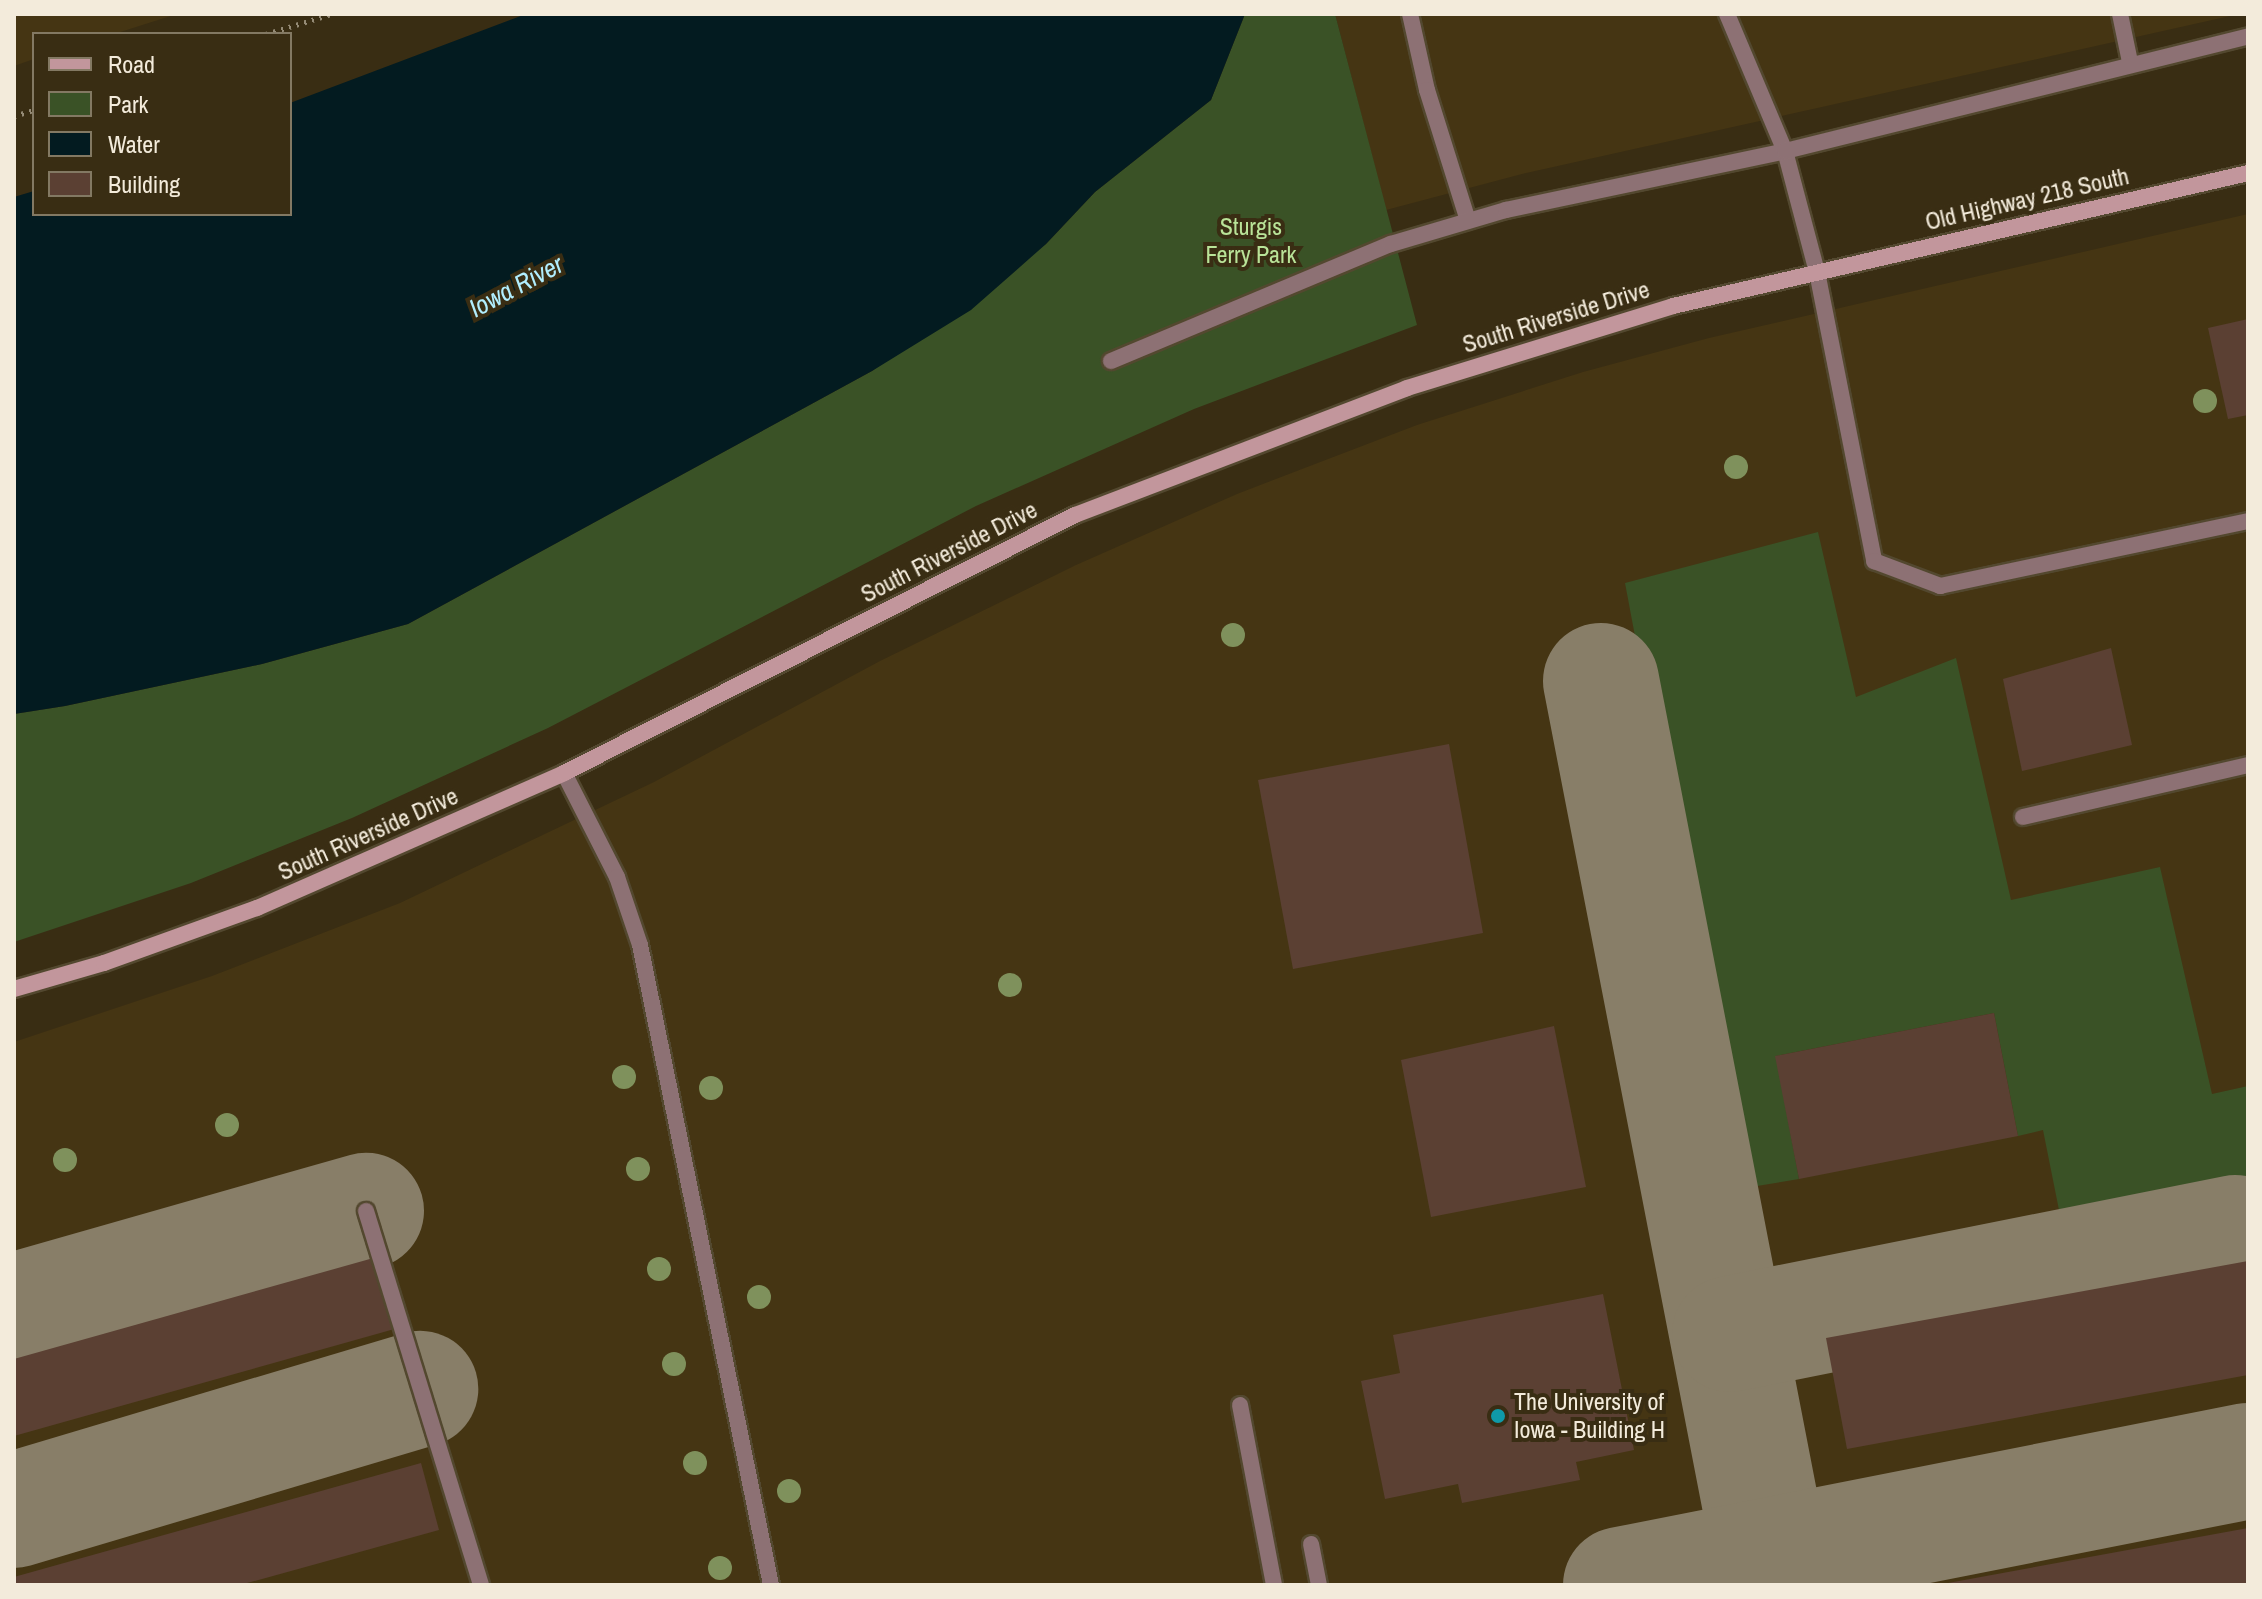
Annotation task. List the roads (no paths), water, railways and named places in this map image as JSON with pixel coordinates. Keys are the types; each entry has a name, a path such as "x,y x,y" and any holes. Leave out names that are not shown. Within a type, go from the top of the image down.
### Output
{"main road":[{"name":"Old Highway 218 South","path":"1817,272 2248,173"},
{"name":"South Riverside Drive","path":"14,989 104,963 257,908 564,773 1075,515 1407,388 1673,306 1817,272"}],"street":[{"path":"1410,14 1427,90 1468,221"},
{"path":"1727,14 1785,151 1817,272 1874,561 1940,586 2248,521"},
{"path":"2120,14 2130,62"},
{"path":"1111,361 1391,244 1506,210 1785,151 2130,62 2248,36"},
{"path":"2023,817 2248,765"},
{"path":"564,773 617,877 640,945 771,1585"},
{"path":"366,1211 481,1585"},
{"path":"1240,1405 1274,1585"},
{"path":"1311,1544 1319,1585"}],"water":[{"name":"Iowa River","path":"526,14 1245,14 1211,100 1095,192 1046,244 971,310 872,371 408,624 262,664 14,714 14,197 32,192 32,216 292,216 292,102"}],"place":[{"name":"The University of Iowa - Building H","path":"1498,1416"}],"park label":[{"name":"Sturgis Ferry Park","path":"1251,241"}]}
